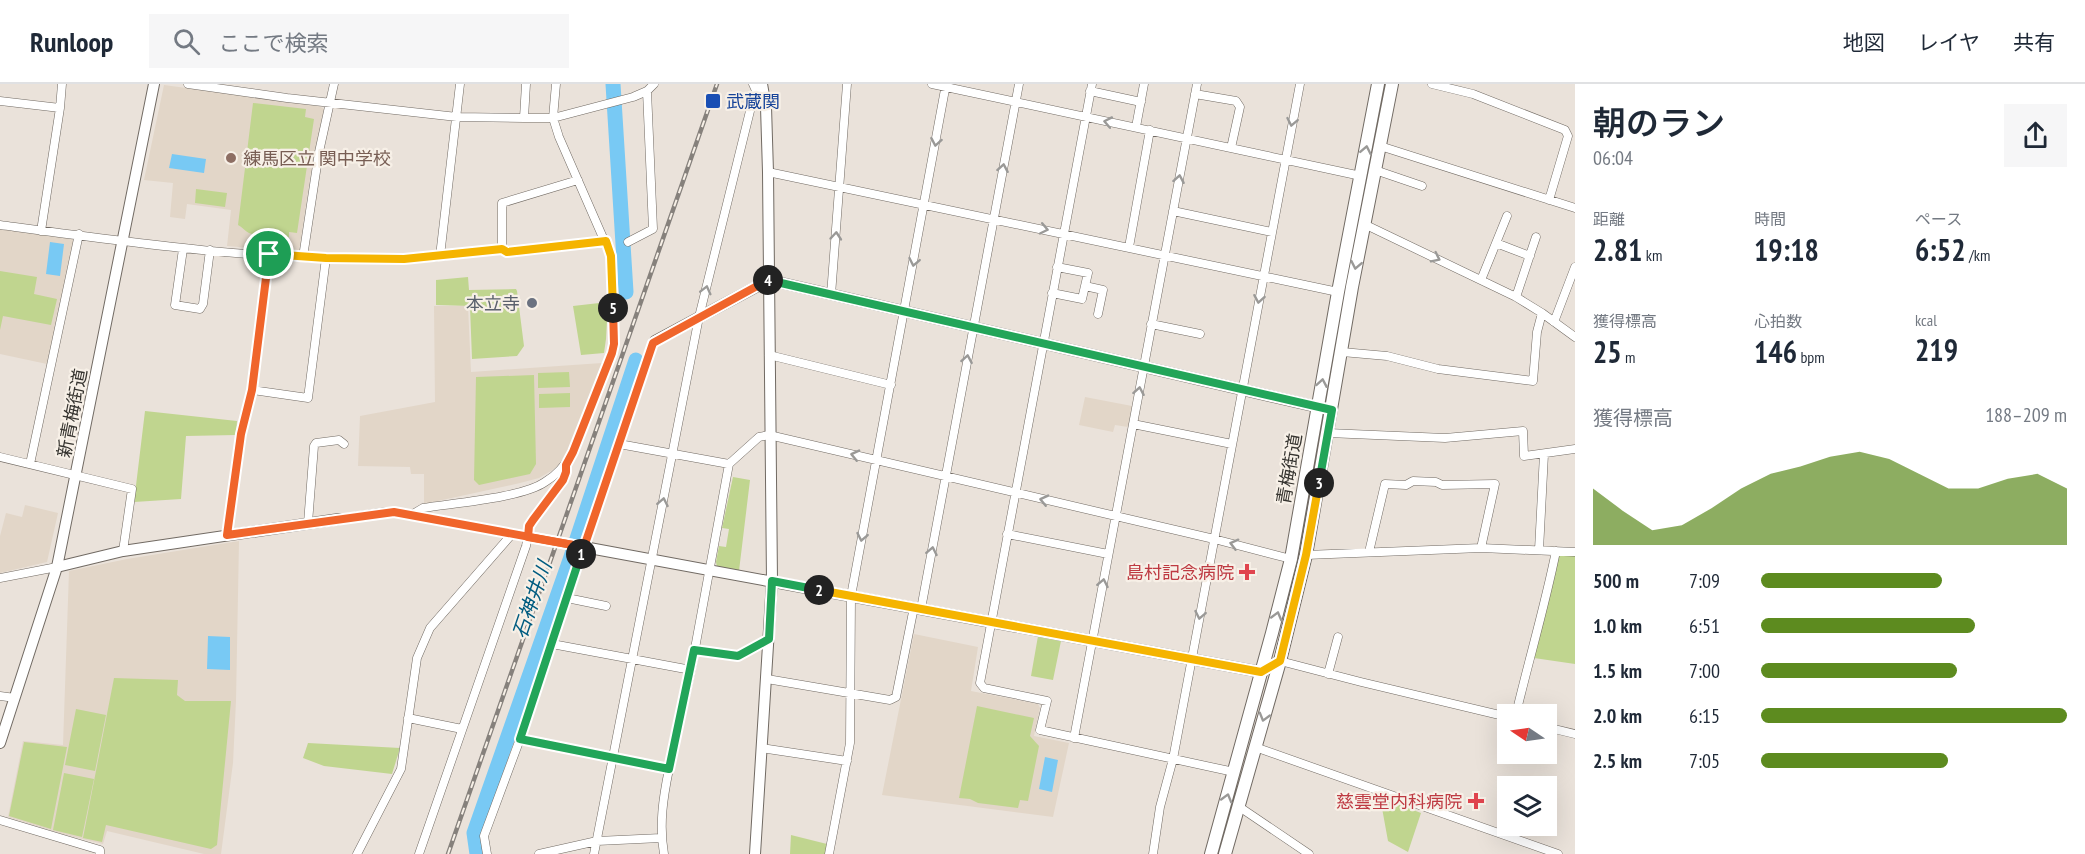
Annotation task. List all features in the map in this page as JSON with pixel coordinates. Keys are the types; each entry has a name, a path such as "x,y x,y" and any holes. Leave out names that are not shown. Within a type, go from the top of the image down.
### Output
{"main road":[{"name":"青梅街道","path":"1211,854 1291,559 1338,292 1378,84"},
{"name":"青梅街道","path":"1225,854 1280,661 1306,555 1364,224 1392,84"}],"street":[{"path":"41,231 62,84"},
{"name":"新青梅街道","path":"0,743 57,567 154,84"},
{"path":"188,84 457,117 524,118 553,118 647,91 654,84"},
{"path":"303,257 319,152 334,84"},
{"path":"440,256 460,84"},
{"path":"524,118 526,84"},
{"path":"413,514 423,508 530,490 545,483 566,465 573,452 614,344 611,256 553,118 556,84"},
{"path":"753,84 753,88 763,98"},
{"path":"755,854 772,581 768,172 766,107 762,84"},
{"path":"831,294 847,84"},
{"path":"932,84 1361,176"},
{"path":"767,679 890,700 896,697 946,477 1019,84"},
{"path":"1136,127 1144,84"},
{"path":"1074,738 1197,84"},
{"path":"1153,854 1160,807 1173,759 1300,84"},
{"path":"1432,84 1473,94 1564,130 1568,136 1549,200"},
{"path":"829,854 850,743 851,596 946,86"},
{"path":"1141,102 1091,88 980,683 984,688 1047,701 1040,730 1234,772"},
{"path":"628,242 653,229 647,91"},
{"path":"1195,94 1236,101 1240,107 1231,148"},
{"path":"594,854 699,317 751,107 763,98"},
{"path":"0,101 60,108"},
{"path":"1129,247 1150,130"},
{"path":"1380,146 1575,208"},
{"path":"1376,170 1422,186"},
{"path":"768,172 1338,292"},
{"path":"502,249 502,203 578,180"},
{"path":"1173,211 1272,232"},
{"path":"1481,280 1507,216"},
{"path":"1364,224 1516,297 1575,337"},
{"path":"0,225 183,249 326,258 404,259 502,249 507,252 606,241"},
{"path":"30,464 79,234"},
{"path":"1516,297 1536,237"},
{"path":"1496,243 1530,256"},
{"path":"183,249 175,305 200,309 203,304 210,250"},
{"path":"227,535 241,434 252,390 269,254"},
{"path":"252,390 308,398 326,258"},
{"path":"1052,293 1082,299 1088,273 1057,267"},
{"path":"1554,322 1575,267"},
{"path":"486,854 484,836 520,739 582,547 653,343 769,280 1332,410"},
{"path":"1085,286 1103,290 1098,314"},
{"path":"1342,352 1386,356 1438,369 1533,381 1537,332 1542,313"},
{"path":"1151,324 1200,334"},
{"path":"769,356 891,384"},
{"path":"1133,424 1232,444"},
{"path":"1328,433 1445,438 1524,431 1524,456 1575,450"},
{"path":"664,854 661,838 662,804 691,669 729,464 759,437 770,435 1291,559"},
{"path":"308,523 314,446 316,443 339,440 344,444"},
{"path":"619,444 729,464"},
{"path":"1539,550 1544,454"},
{"path":"0,457 132,489 123,551"},
{"path":"419,854 528,537 529,526 563,480 566,465"},
{"path":"1369,552 1385,484 1406,485 1413,481 1436,482 1442,485 1495,484 1481,548"},
{"path":"0,578 123,551 384,512 413,514 562,544 1261,672 1280,661 1497,714"},
{"path":"357,854 400,769 417,658 430,628 512,534"},
{"path":"1007,534 1108,554"},
{"path":"1306,555 1481,548 1575,552"},
{"path":"1518,704 1542,618 1556,551"},
{"path":"567,598 606,606"},
{"path":"1328,674 1338,637"},
{"path":"694,650 738,656 769,639"},
{"path":"552,644 691,669"},
{"path":"0,696 15,698"},
{"path":"408,718 462,729"},
{"path":"1557,730 1575,734"},
{"path":"520,739 669,769"},
{"path":"1255,747 1558,854"},
{"path":"761,748 847,761"},
{"path":"1238,806 1309,854"},
{"path":"0,820 100,850 100,854"},
{"path":"539,854 597,841 661,838"}],"shaded area":[{"name":"練馬区立 関中学校","path":"164,85 319,106 324,109 311,172 299,252 227,246 231,210 187,204 185,219 170,217 173,183 144,180"},
{"path":"0,229 74,241 47,364 0,354"},
{"path":"434,306 468,306 471,372 602,363 569,451 561,463 551,471 539,478 520,483 424,504 424,474 411,474 410,467 358,466 360,416 435,402"},
{"path":"1085,397 1132,406 1128,427 1115,425 1113,432 1079,425"},
{"path":"25,505 58,513 47,562 0,573 0,536 6,513 22,517"},
{"path":"239,541 233,763 221,854 204,854 107,831 103,844 8,817 23,741 63,745 69,571"},
{"path":"914,634 978,647 971,691 1038,704 1040,708 1034,736 1069,743 1053,817 882,795"}],"green space":[{"path":"253,103 306,109 305,117 314,119 297,233 289,232 289,237 254,235 238,225"},
{"path":"196,189 227,193 225,207 195,203"},
{"path":"0,271 37,277 34,294 57,299 51,325 3,316 0,330"},
{"path":"468,277 469,290 516,289 524,346 517,356 472,359 470,306 436,305 436,280"},
{"path":"608,302 604,353 581,355 573,306"},
{"path":"569,372 570,387 538,388 538,373"},
{"path":"534,375 536,464 530,474 479,485 474,480 476,377"},
{"path":"570,393 570,407 539,408 539,394"},
{"path":"145,411 237,421 236,435 186,436 181,499 134,502"},
{"path":"733,477 750,480 739,571 717,567 716,562 719,546 726,547 729,529 722,528"},
{"path":"1559,554 1575,555 1575,664 1534,658"},
{"path":"1038,636 1061,641 1053,680 1031,676"},
{"path":"114,678 178,680 177,695 185,701 231,701 217,845 211,849 106,825 102,842 83,838"},
{"path":"977,706 1034,718 1030,736 1039,746 1028,801 1020,800 1018,808 959,798"},
{"path":"76,709 106,715 95,771 65,765"},
{"path":"24,742 67,747 51,829 9,816"},
{"path":"308,743 400,748 392,774 324,766 303,758"},
{"path":"64,773 94,779 82,837 53,830"},
{"path":"1380,797 1421,813 1408,852 1388,841"},
{"path":"791,835 827,844 826,854 790,854"}],"water":[{"path":"172,154 206,159 204,173 169,168"},
{"path":"50,242 64,244 60,276 46,274"},
{"path":"208,636 230,637 230,670 207,669"},
{"path":"1045,757 1058,760 1052,792 1039,789"}],"waterway":[{"name":"石神井川","path":"613,84 626,292"},
{"name":"石神井川","path":"477,854 474,833 571,557 636,360"}],"railway":[{"path":"448,854 717,84"}],"place":[{"name":"武蔵関","path":"713,101"},
{"name":"練馬区立 関中学校","path":"231,158"},
{"name":"本立寺","path":"532,303"},
{"name":"島村記念病院","path":"1247,572"},
{"name":"慈雲堂内科病院","path":"1476,801"}],"route":[{"path":"269,254 252,390 241,434 227,535 394,512 413,514 556,543 584,547 520,739 669,769 694,650 738,656 769,639 772,581 1261,672 1280,661 1306,555 1332,410 769,280 653,343 584,547 581,547 556,543 528,537 529,526 563,480 566,465 612,353 614,344 611,256 606,241 507,252 502,249 404,259 326,258 269,254"}]}
